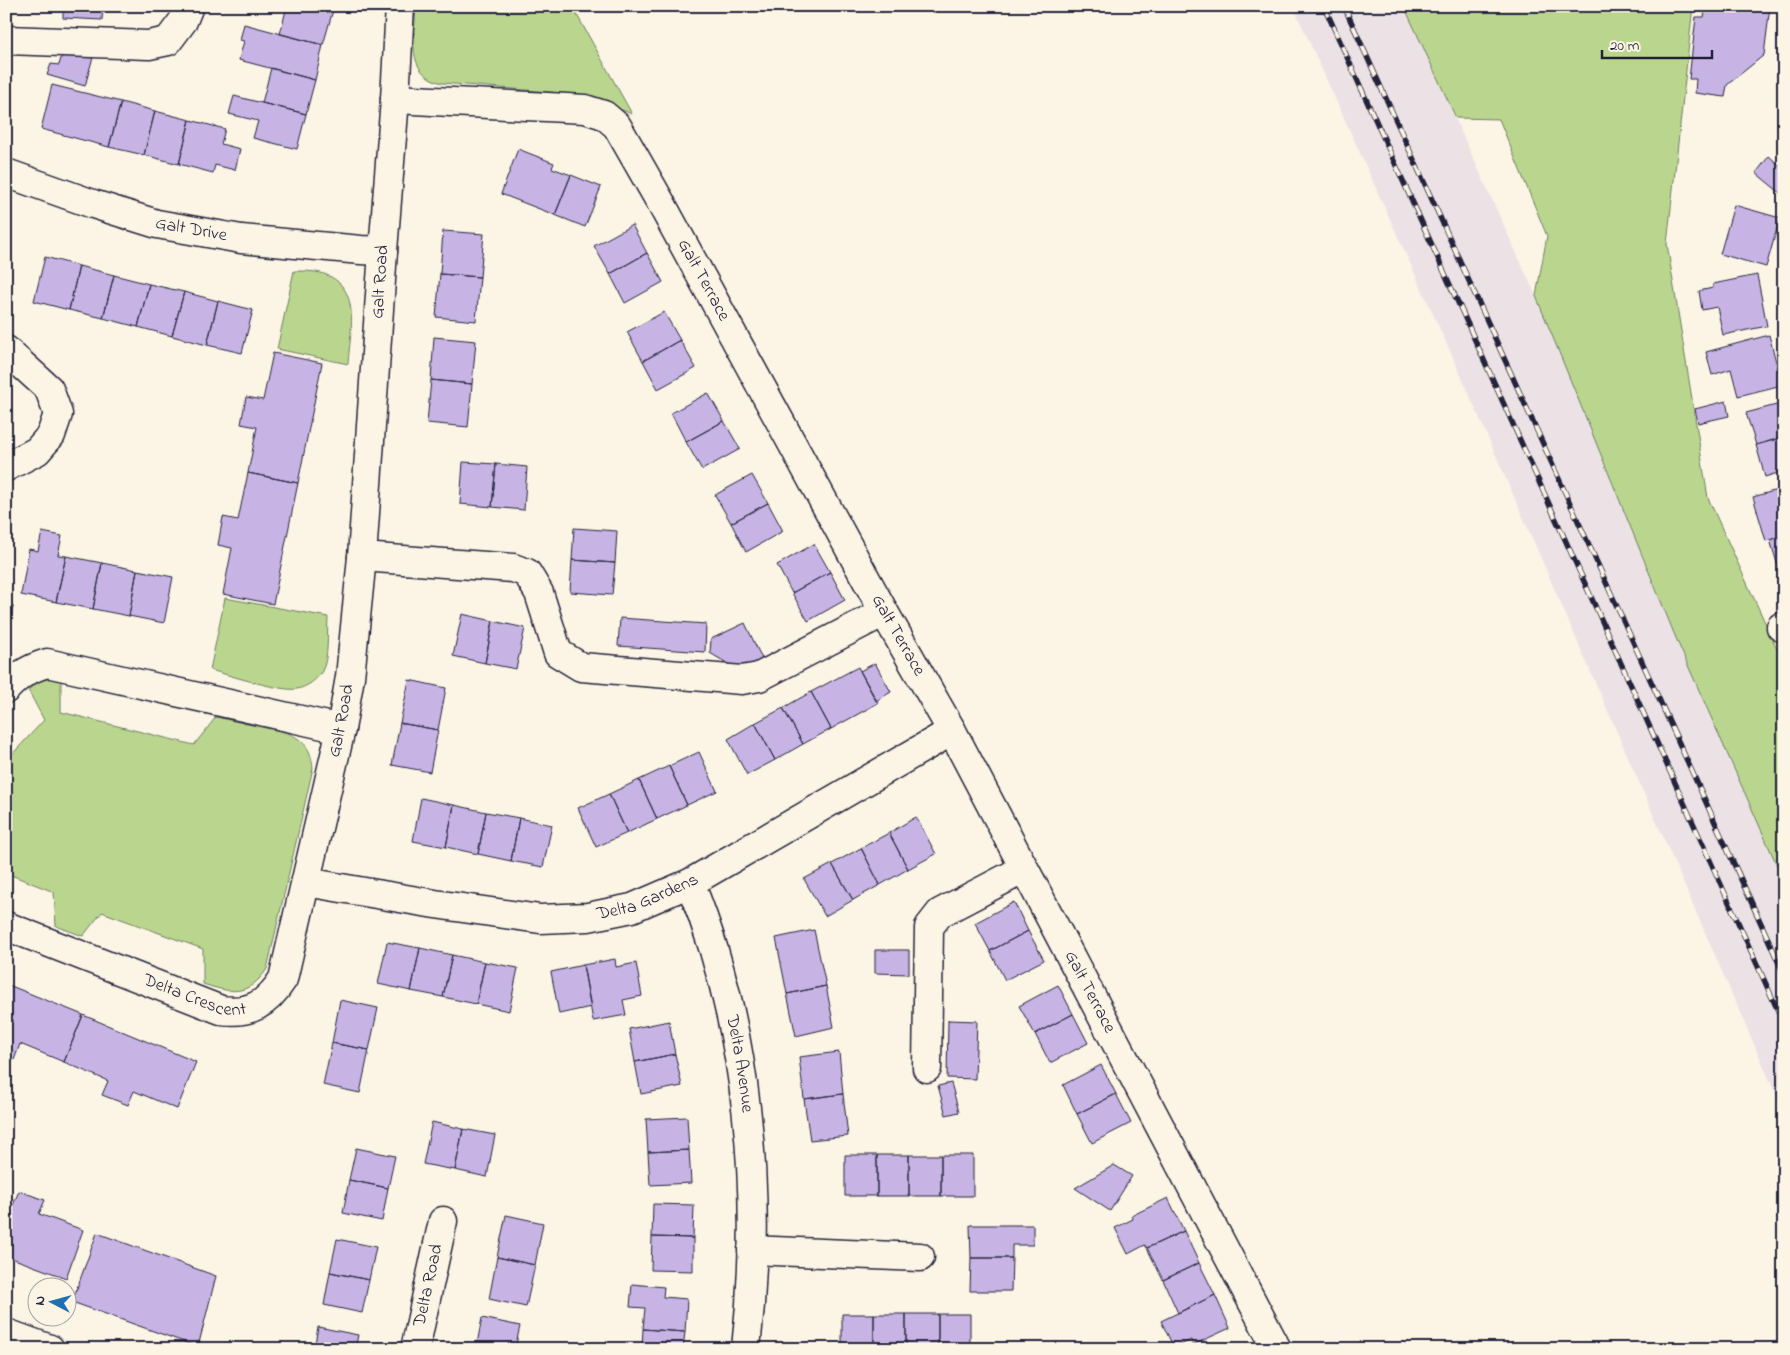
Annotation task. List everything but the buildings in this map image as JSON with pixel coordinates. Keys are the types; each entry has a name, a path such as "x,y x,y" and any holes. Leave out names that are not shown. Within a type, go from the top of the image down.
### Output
{"street":[{"path":"6,40 149,45 168,41 183,22 189,6"},
{"name":"Galt Road","path":"306,882 341,729 350,677 362,556 400,6"},
{"name":"Galt Terrace","path":"395,99 585,109 604,115 617,126 884,612 952,731 1277,1349"},
{"name":"Galt Drive","path":"6,173 93,204 157,224 242,240 361,250 383,250"},
{"path":"6,350 49,389 58,414 51,435 37,451 6,468"},
{"path":"362,556 513,568 527,574 539,593 558,653 581,668 742,680 759,677 884,612"},
{"path":"6,689 17,677 32,668 47,664 341,729"},
{"name":"Delta Gardens","path":"306,882 435,904 540,919 588,917 632,908 690,883 952,731"},
{"path":"927,1068 929,927 940,913 1024,869"},
{"name":"Delta Crescent","path":"6,926 221,1010 234,1012 247,1010 262,1004 274,993 283,979 306,882"},
{"name":"Delta Avenue","path":"690,883 704,918 718,962 740,1070 749,1132 752,1250 746,1349"},
{"name":"Delta Road","path":"415,1349 443,1221"},
{"path":"752,1250 920,1257"},
{"path":"6,1333 50,1349"}],"shaded area":[{"path":"1293,6 1404,6 1536,296 1678,643 1784,881 1784,1113 1454,360"}],"green space":[{"path":"416,6 572,6 632,114 585,95 442,83 430,78 422,71 414,52"},
{"path":"1404,6 1693,6 1667,244 1708,498 1784,664 1784,881 1678,643 1536,296 1547,236 1499,119 1456,118"},
{"path":"294,271 321,273 334,279 349,298 351,324 348,364 277,349"},
{"path":"225,598 328,617 326,660 322,671 311,683 304,687 290,689 268,686 210,670"},
{"path":"61,678 61,712 194,745 216,717 288,733 299,739 306,746 311,756 313,768 267,969 253,984 246,988 231,991 203,984 203,949 102,912 83,936 56,926 54,892 6,873 6,761 44,720 28,690 41,680"}],"railway":[{"path":"1324,6 1784,1024"},
{"path":"1344,6 1784,974"}]}
